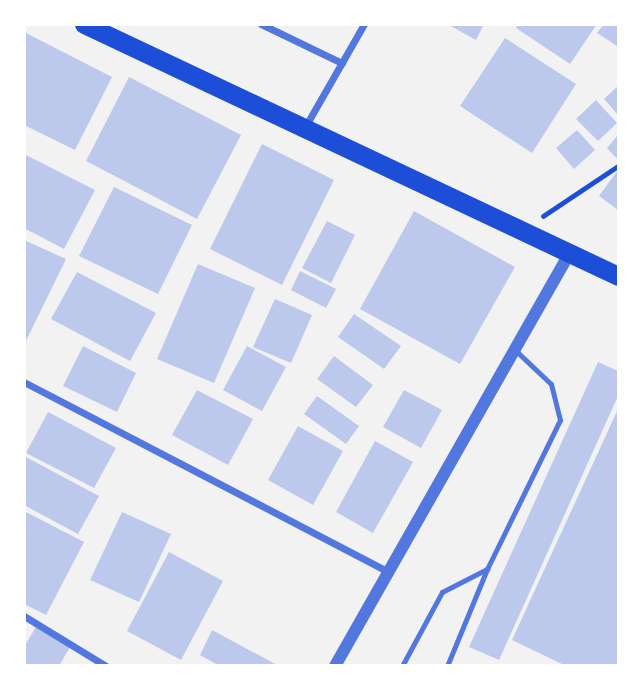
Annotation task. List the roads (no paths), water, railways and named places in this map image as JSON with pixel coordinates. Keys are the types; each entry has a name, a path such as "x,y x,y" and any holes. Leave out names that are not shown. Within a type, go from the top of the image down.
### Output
{"highway":[{"path":"84,24 618,276"}],"street":[{"path":"261,24 342,63"},
{"path":"303,129 364,24"},
{"path":"335,666 570,253"},
{"path":"24,382 389,572"},
{"path":"24,616 106,666"}],"lane":[{"path":"447,666 487,569 560,420 551,384 515,350"},
{"path":"402,666 442,592 487,569"}]}
